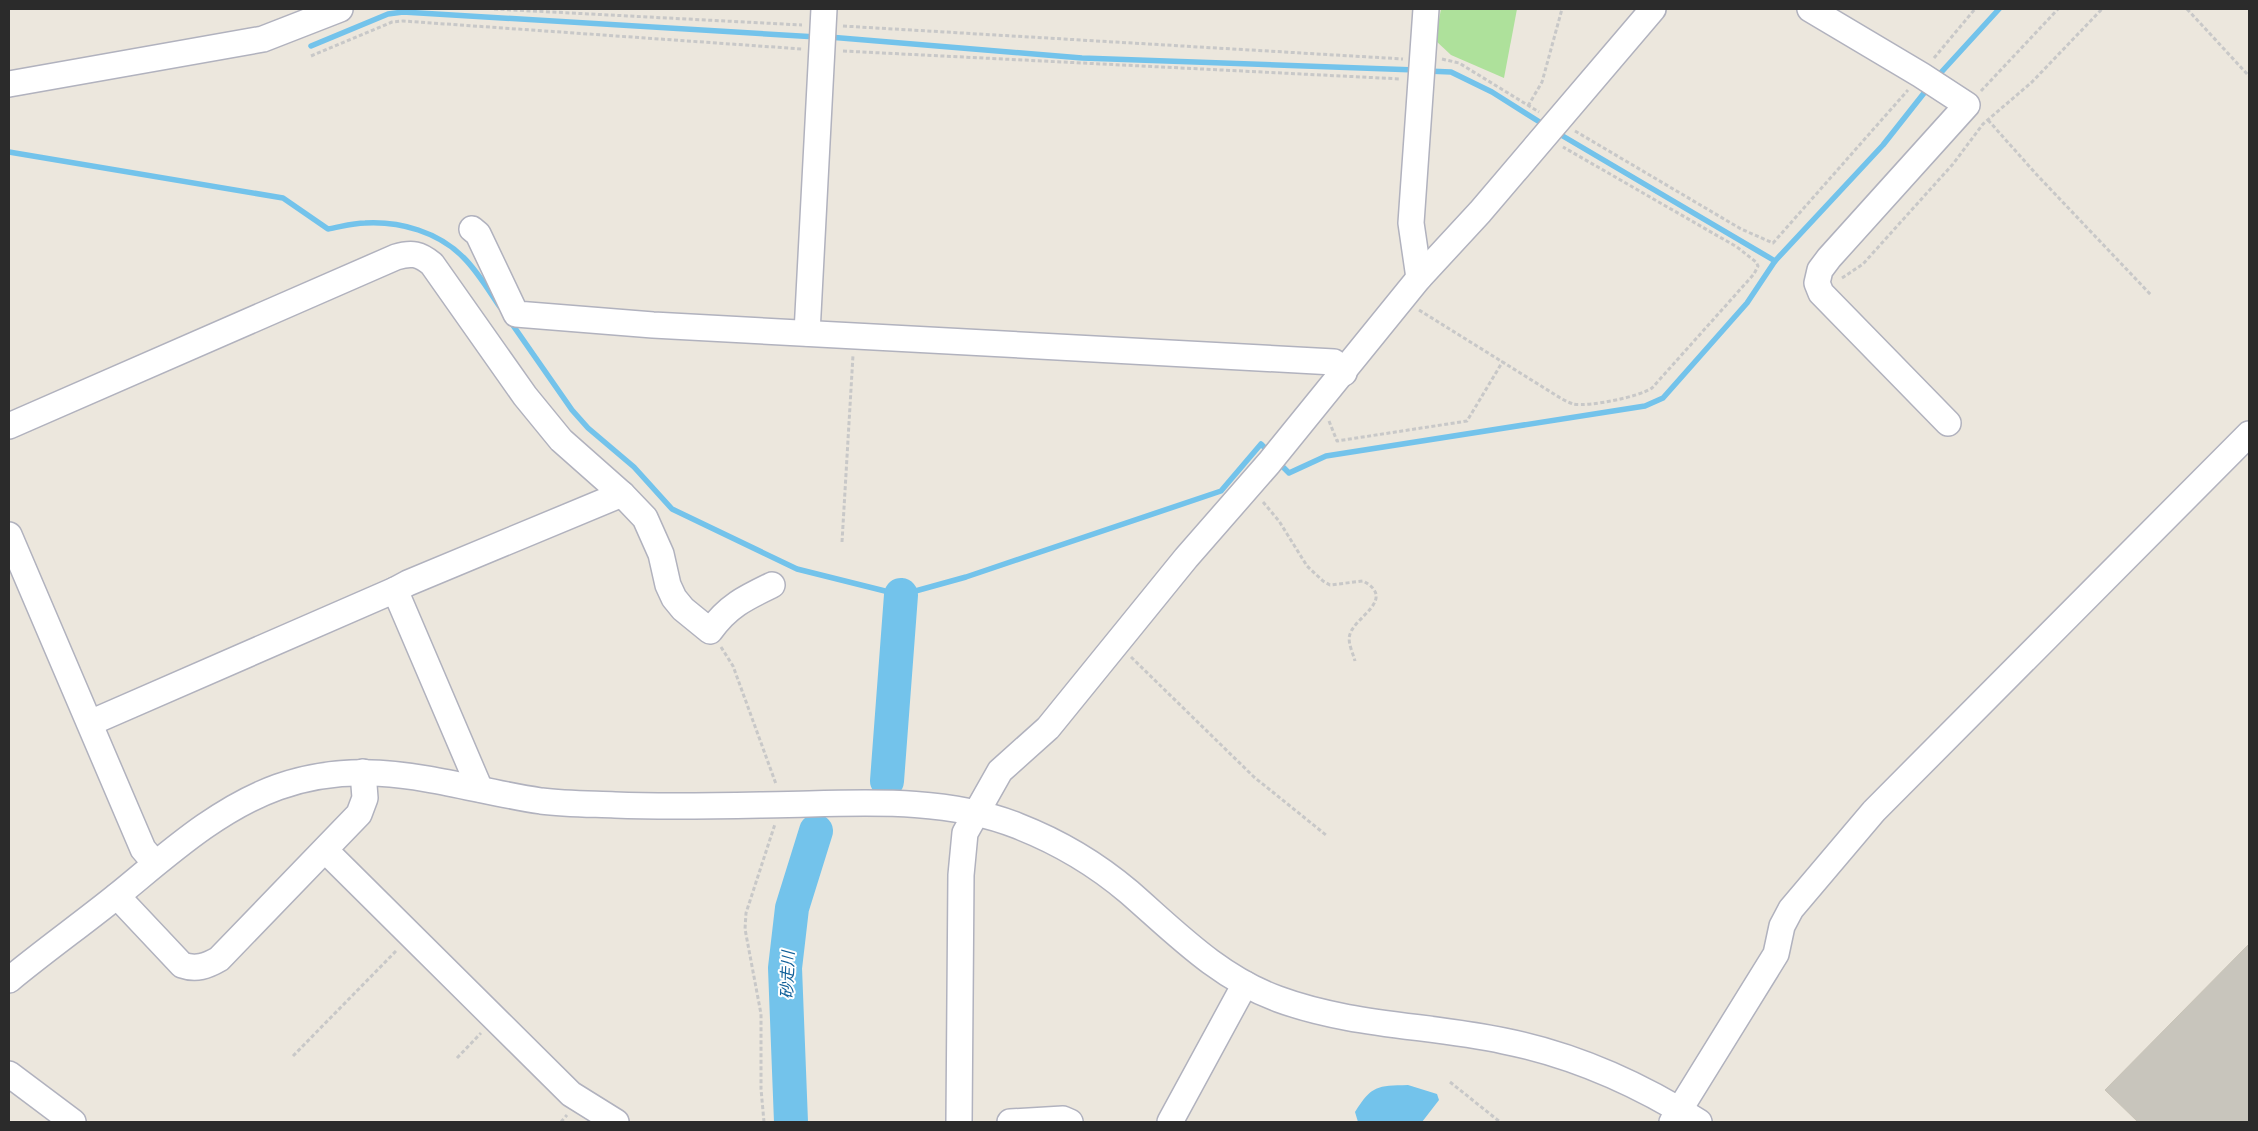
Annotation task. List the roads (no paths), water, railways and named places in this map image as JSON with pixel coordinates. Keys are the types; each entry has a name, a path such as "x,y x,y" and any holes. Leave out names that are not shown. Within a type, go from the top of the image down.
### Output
{"street":[{"path":"9,84 263,39 340,9"},
{"path":"1419,278 1411,223 1420,70 1426,9"},
{"path":"959,1122 961,875 965,833 1000,771 1048,728 1186,558 1344,373 1419,278 1480,212 1653,9"},
{"path":"1810,9 1969,104 1829,258 1820,270 1817,283 1821,293 1948,423"},
{"path":"807,333 823,32"},
{"path":"472,229 478,234 511,319 854,335 1334,362 1344,373"},
{"path":"9,426 396,257 414,254 422,256 432,264 525,396 562,440 622,494 645,518 661,554 668,585 674,598 684,609 710,631 723,613 742,600 772,585"},
{"path":"9,980 117,896 155,863 224,814 260,795 302,779 363,772 395,773 545,801 659,807 885,802 976,812 1021,827 1059,844 1092,864 1127,890 1189,947 1245,984 1277,999 1333,1015 1504,1041 1567,1057 1634,1084 1684,1118 1776,954 1782,926 1791,909 1874,811 2249,434"},
{"path":"90,723 408,583 622,494"},
{"path":"9,535 143,849 155,863"},
{"path":"394,590 480,789"},
{"path":"117,896 170,955 182,964 190,968 200,967 219,959 362,810 364,798 363,772"},
{"path":"325,850 571,1094 616,1122"},
{"path":"1170,1122 1245,984"},
{"path":"9,1074 73,1122"},
{"path":"1010,1122 1037,1119 1063,1119 1070,1122"}],"water":[{"path":"1408,1085 1437,1094 1439,1100 1422,1122 1358,1122 1355,1112 1371,1092 1382,1087"}],"waterway":[{"path":"1936,78 1999,9"},
{"path":"311,46 388,14 403,12 817,37"},
{"path":"829,37 1082,58 1416,70"},
{"path":"1427,71 1451,72 1492,92 1546,126"},
{"path":"1278,462 1289,473 1326,456 1645,406 1663,398 1747,303 1775,261 1883,145 1928,88"},
{"path":"1556,132 1775,261"},
{"path":"9,152 283,198 328,229 356,224 378,223 405,226 418,230 443,241 464,258 479,275 500,307"},
{"path":"510,321 572,410 588,428 634,467 672,509 797,569 901,595 966,577 1221,491 1261,444 1270,453"},
{"name":"砂走川","path":"887,781 901,595"},
{"name":"砂走川","path":"791,1122 785,968 792,908 816,831"}]}
